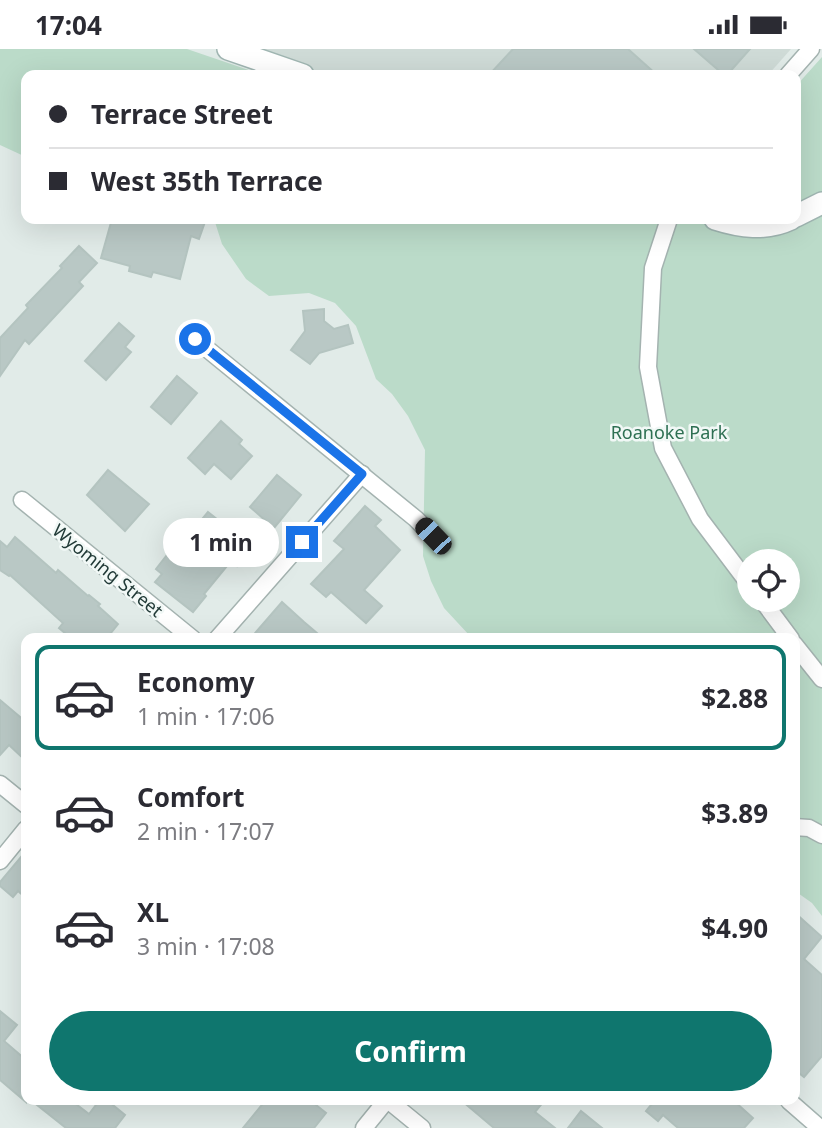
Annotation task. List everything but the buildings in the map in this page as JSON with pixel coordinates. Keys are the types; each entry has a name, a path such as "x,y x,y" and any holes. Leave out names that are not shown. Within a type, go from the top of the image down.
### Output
{"street":[{"path":"228,49 289,70"},
{"path":"792,70 811,49"},
{"path":"801,214 822,203"},
{"path":"667,224 653,268 648,367 663,448 701,519 737,568"},
{"path":"731,224 761,227 777,224"},
{"path":"195,339 362,474 433,536"},
{"path":"222,633 362,474"},
{"name":"Wyoming Street","path":"22,500 186,633"},
{"path":"771,612 787,633"},
{"path":"800,652 822,679"},
{"path":"0,784 21,801"},
{"path":"800,827 809,828 822,835"},
{"path":"0,861 21,835"},
{"path":"364,1128 393,1105"},
{"path":"398,1105 422,1128"},
{"path":"794,1105 820,1128"}],"shaded area":[{"path":"251,49 791,49 772,70 315,70"}],"green space":[{"path":"0,49 187,49 248,70 21,70 21,155 0,145"},
{"name":"Roanoke Park","path":"822,57 822,916 812,903 800,895 800,633 467,633 444,608 423,556 425,450 408,416 392,394 376,379 356,326 335,303 309,293 269,296 246,279 222,244 216,224 801,224 801,80"}],"route":[{"path":"195,339 362,474 302,542"}]}
